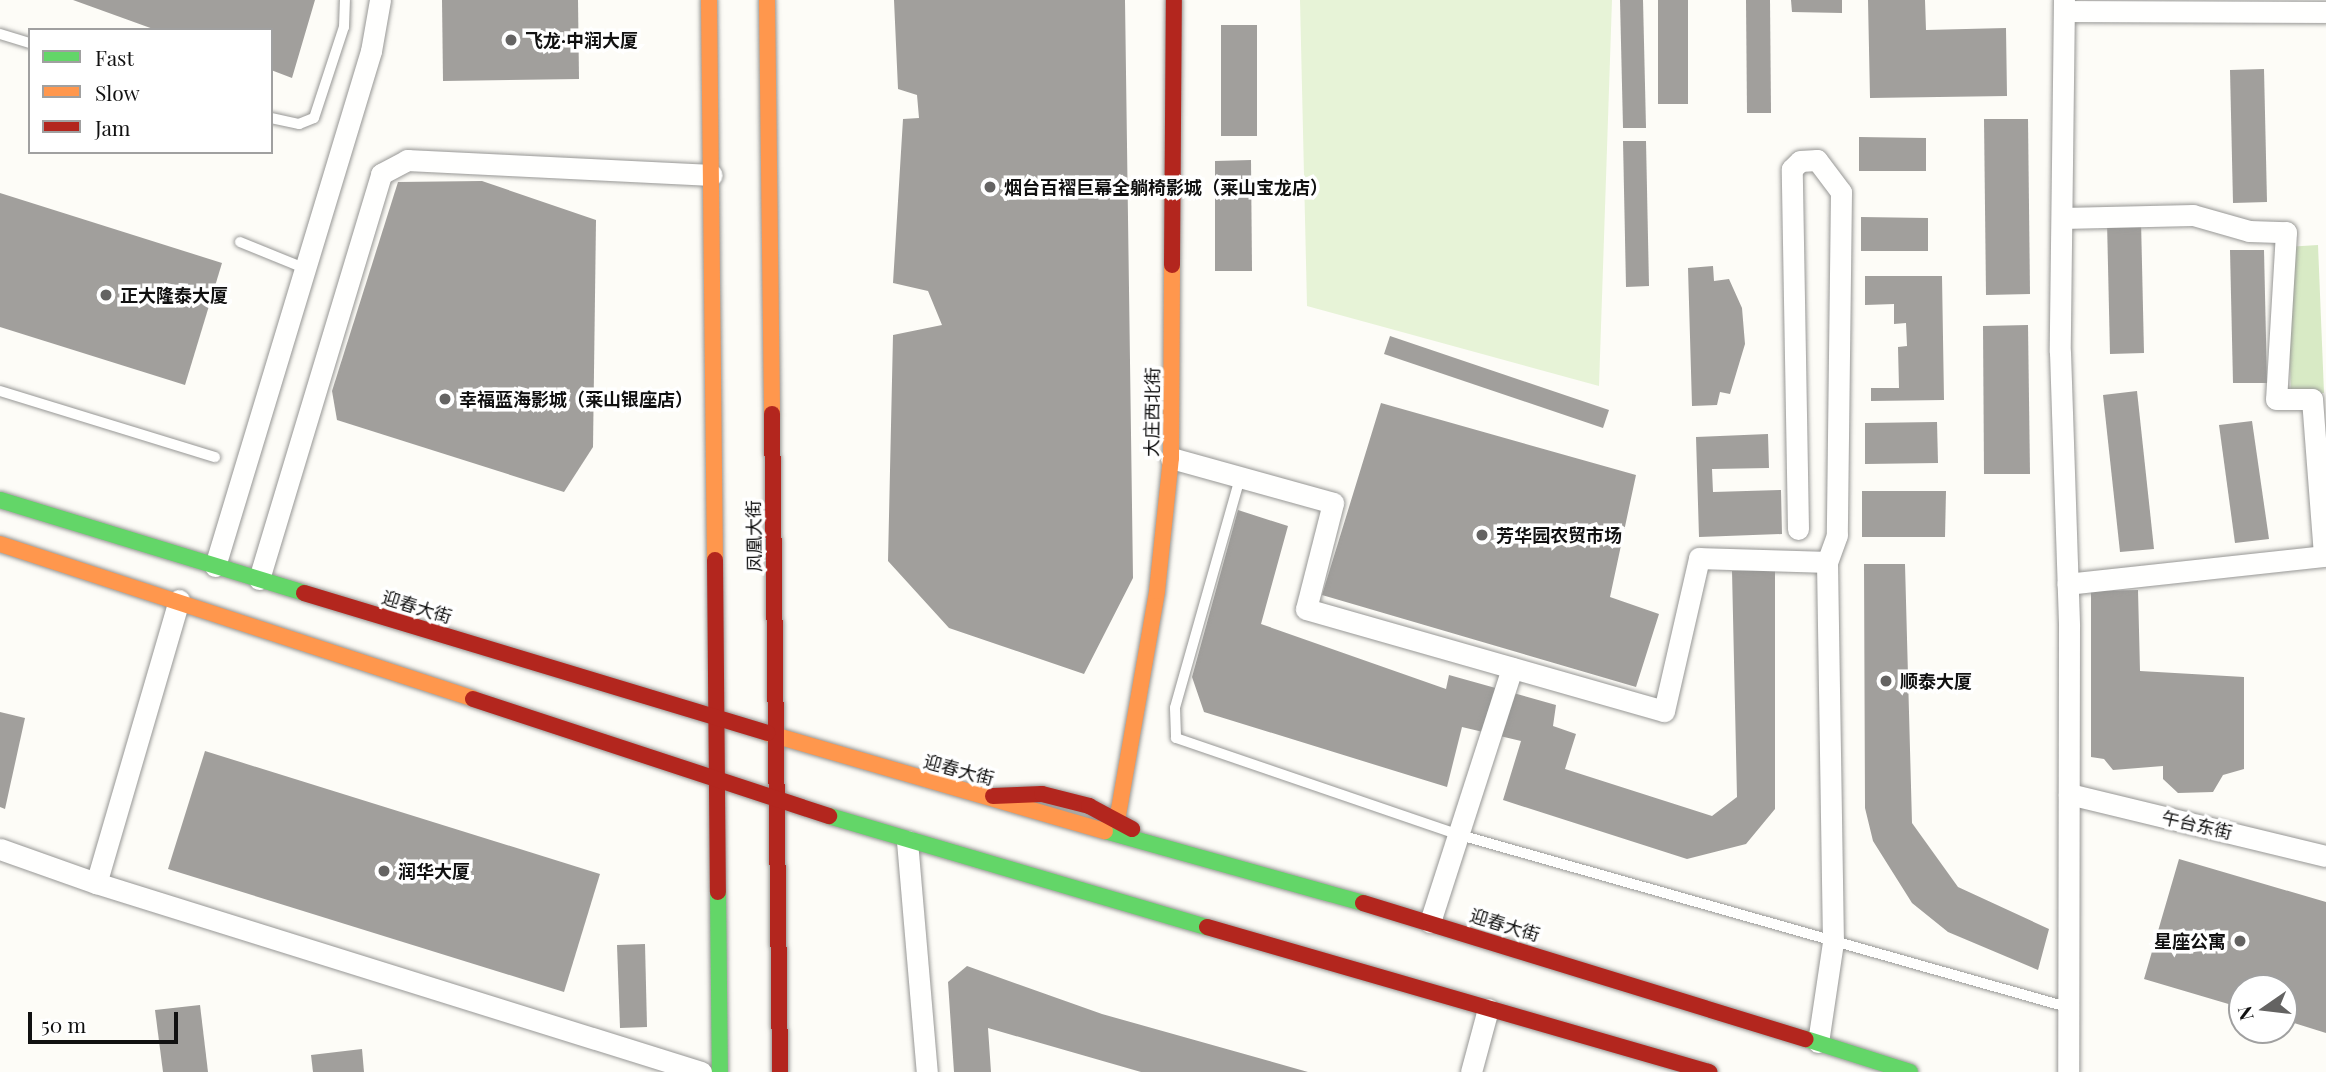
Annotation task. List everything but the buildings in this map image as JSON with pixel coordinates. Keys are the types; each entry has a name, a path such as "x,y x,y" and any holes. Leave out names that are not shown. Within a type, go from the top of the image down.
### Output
{"main road":[{"path":"709,0 720,1072"},
{"name":"凤凰大街","path":"767,0 780,1072"},
{"name":"大庄西北街","path":"1117,821 1157,591 1171,458 1174,0"},
{"name":"迎春大街","path":"0,500 717,719 1430,922 1910,1072"},
{"path":"0,544 179,600 907,841 1709,1072"},
{"path":"984,797 1042,794 1117,821 1160,844"}],"street":[{"path":"215,566 371,51 380,0"},
{"path":"2068,1072 2068,584 2062,218 2064,5 2326,12"},
{"path":"259,579 381,174 407,160 712,175"},
{"path":"1798,529 1792,169 1800,160 1817,160 1841,192 1837,534 1827,562 1833,942 1818,1042"},
{"path":"2062,218 2193,215 2249,231 2286,232 2276,399 2312,400 2325,556 2068,584"},
{"path":"1171,458 1333,503 1306,609 1664,711 1699,558 1827,562"},
{"path":"96,883 179,600"},
{"path":"1430,922 1512,668"},
{"name":"午台东街","path":"2068,794 2326,856"},
{"path":"907,841 927,1072"},
{"path":"0,849 96,883 701,1072"},
{"path":"1471,1072 1488,1009"}],"lane":[{"path":"273,118 299,124 314,118 344,27 345,0"},
{"path":"0,34 28,42"},
{"path":"240,242 304,268"},
{"path":"0,391 215,457"},
{"path":"1240,478 1175,708 1175,738 1460,835 2067,1007"}],"green space":[{"path":"1300,0 1612,0 1599,386 1307,306"},
{"path":"2318,245 2324,393 2291,394 2286,247"}],"traffic: fast":[{"path":"0,500 304,593"},
{"path":"829,816 1207,927"},
{"path":"1105,831 1363,903"},
{"path":"718,892 720,1072"},
{"path":"1806,1039 1910,1072"}],"traffic: slow":[{"path":"709,0 715,560"},
{"path":"767,0 772,414"},
{"path":"1117,821 1157,591 1171,458 1172,265"},
{"path":"0,544 473,699"},
{"path":"767,733 1105,831"}],"traffic: jam":[{"path":"1172,265 1174,0"},
{"path":"772,414 780,1072"},
{"path":"715,560 718,892"},
{"path":"304,593 767,733"},
{"path":"473,699 829,816"},
{"path":"993,796 1042,794 1089,806 1132,829"},
{"path":"1363,903 1806,1039"},
{"path":"1207,927 1709,1072"}],"place":[{"name":"飞龙·中润大厦","path":"511,40"},
{"name":"烟台百褶巨幕全躺椅影城（莱山宝龙店）","path":"990,187"},
{"name":"正大隆泰大厦","path":"106,295"},
{"name":"幸福蓝海影城（莱山银座店）","path":"445,399"},
{"name":"芳华园农贸市场","path":"1482,535"},
{"name":"顺泰大厦","path":"1886,681"},
{"name":"润华大厦","path":"384,871"},
{"name":"星座公寓","path":"2240,941"}]}
